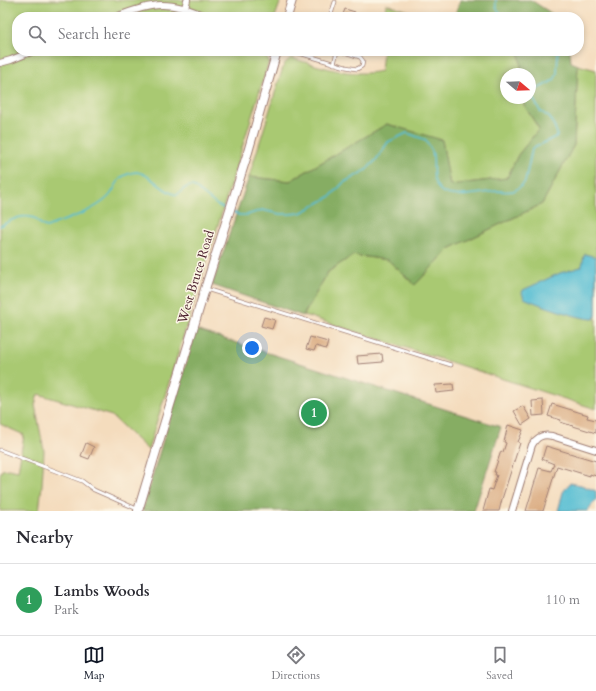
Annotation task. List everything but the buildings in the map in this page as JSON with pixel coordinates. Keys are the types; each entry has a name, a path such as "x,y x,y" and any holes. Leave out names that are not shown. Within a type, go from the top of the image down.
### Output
{"street":[{"path":"185,8 187,0"},
{"path":"288,12 292,0"},
{"path":"128,12 152,5 171,3 195,12"},
{"path":"0,63 21,56"},
{"name":"West Bruce Road","path":"138,510 276,56"},
{"path":"512,511 532,445 540,436 552,436 596,450"}],"lane":[{"path":"332,12 335,2"},
{"path":"308,56 357,69 362,66 363,61 360,57 357,56"},
{"path":"334,64 336,56"},
{"path":"205,289 451,365"},
{"path":"0,450 82,481 94,490 138,510"}],"green space":[{"path":"0,0 281,0 277,12 12,12 12,56 265,56 269,61 148,450 112,416 38,394 35,405 44,451 39,511 0,511 0,474 2,470 8,469 18,471 24,435 0,424"},
{"path":"460,0 531,0 549,12 456,12"},
{"path":"386,4 412,12 385,12"},
{"path":"382,56 520,56 521,68 500,68 500,104 524,104 539,129 518,155 507,178 450,185 442,141 387,124 290,181 249,177 284,64 291,58 335,70 369,73 381,71"},
{"path":"520,56 570,56 571,62 578,65 574,145 542,204 449,249 415,285 388,260 353,255 328,272 303,316 212,285 249,177 290,181 387,124 442,140 450,185 507,178 518,155 539,129 524,105 536,104 536,68 521,68"},
{"path":"578,65 596,70 596,409 304,315 328,272 353,255 388,260 415,285 449,249 542,204 574,145"},
{"path":"196,330 501,427 474,511 142,511"}],"water":[{"path":"585,254 596,257 596,315 594,319 588,319 549,308 524,298 522,293 523,290 560,273 581,267"},
{"path":"570,483 581,485 596,491 596,500 587,511 558,511 563,492"}],"waterway":[{"path":"496,0 497,9 500,12"},
{"path":"233,212 239,215 247,215 262,210 280,214 300,213 331,196 343,183 366,170 376,160 388,142 407,133 426,140 432,151 435,181 440,190 445,193 451,195 467,195 517,190 525,182 532,149 557,136 552,121 540,111 532,96 534,91 554,80 557,74 558,56"},
{"path":"0,226 16,218 25,216 34,218 41,225 47,227 78,215 100,204 111,194 121,178 135,172 142,173 166,190 177,195 186,187 193,186 217,205 228,210"}],"place":[{"name":"Lambs Woods","path":"314,413"}]}
